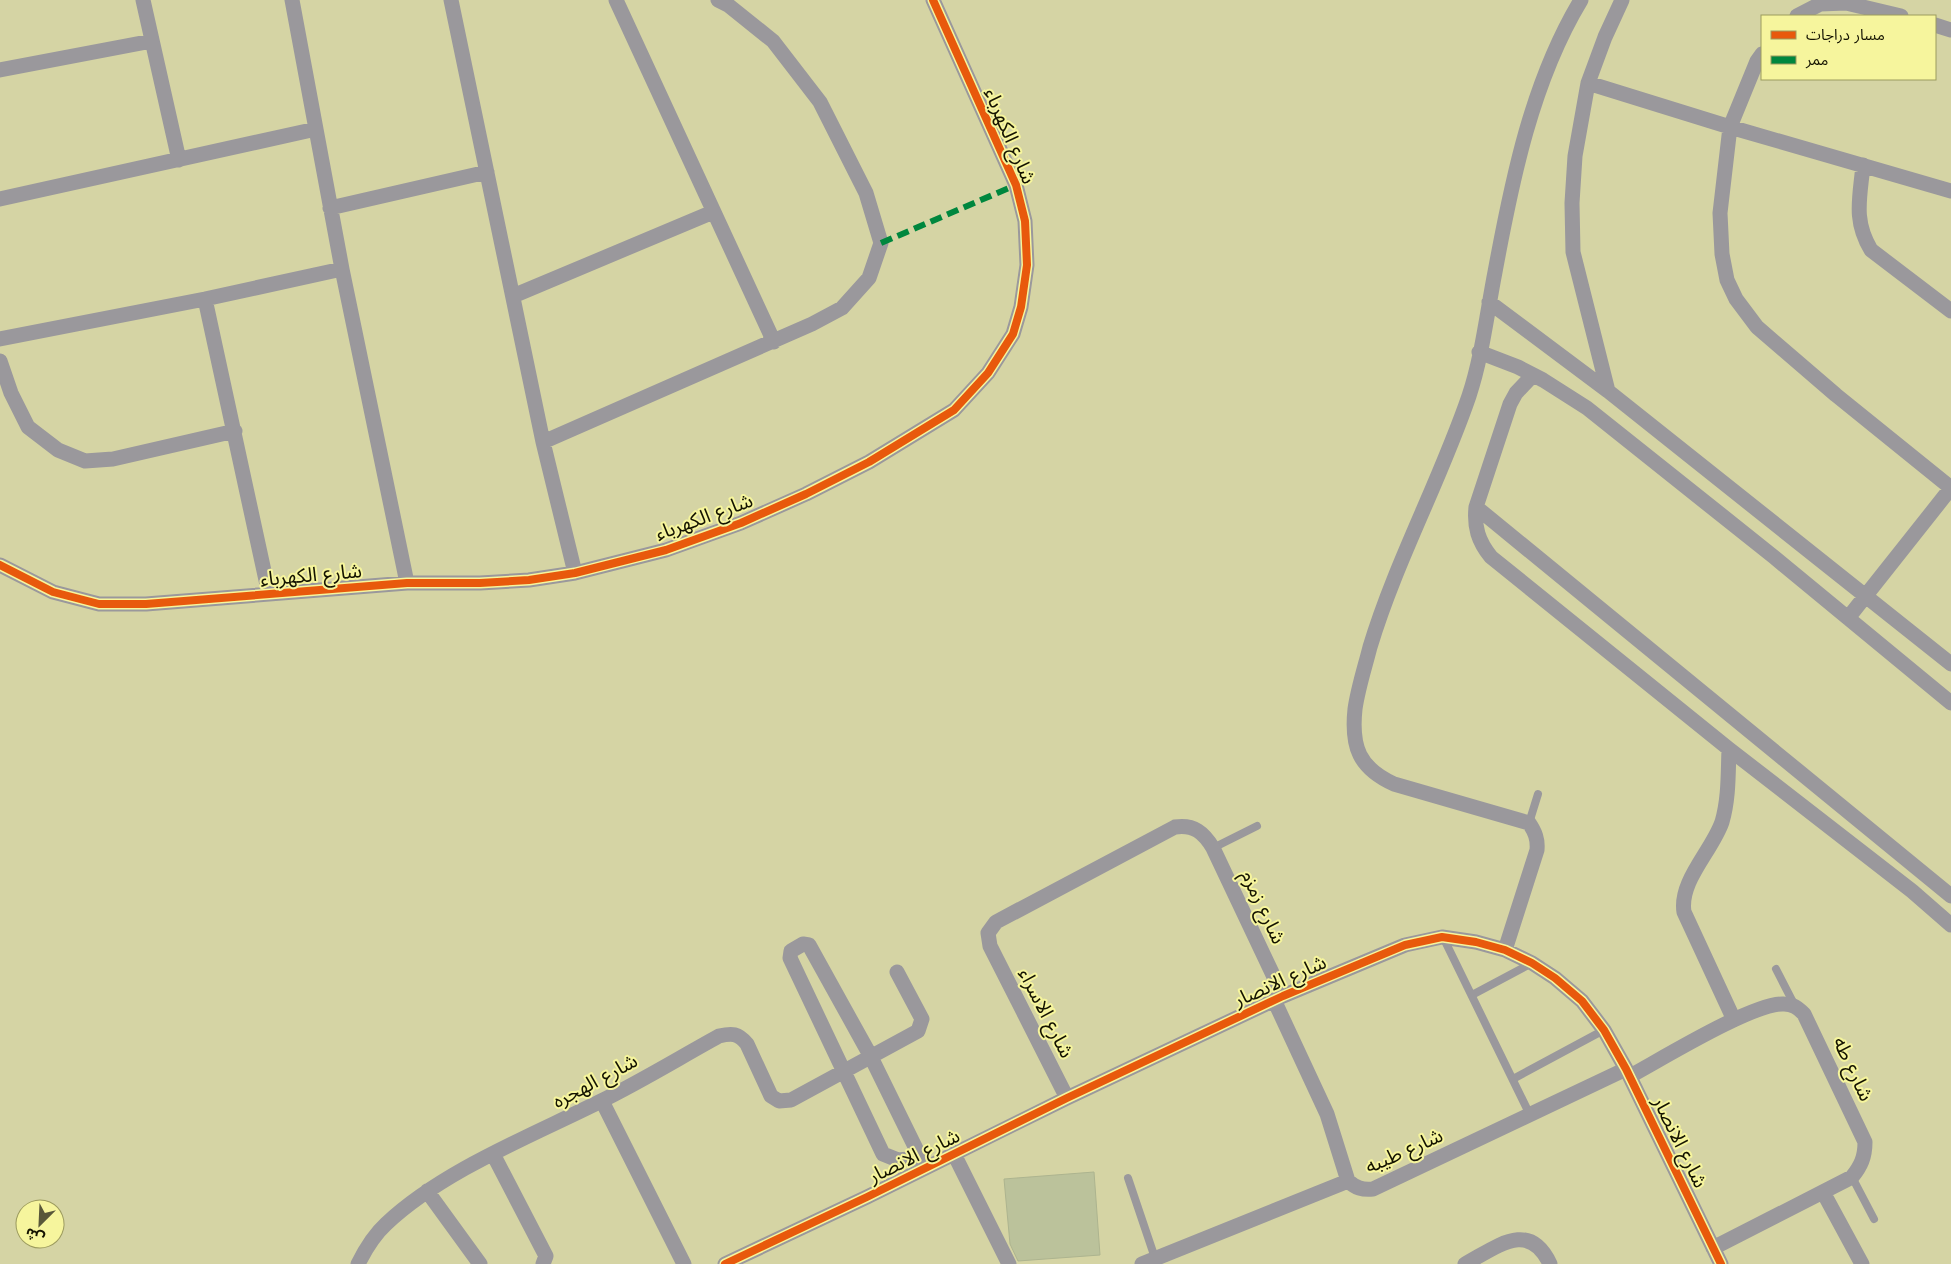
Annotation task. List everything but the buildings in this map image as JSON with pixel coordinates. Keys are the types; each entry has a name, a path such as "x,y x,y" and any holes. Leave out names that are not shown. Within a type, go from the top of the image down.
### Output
{"street":[{"path":"143,0 179,160"},
{"path":"292,0 342,269 407,583"},
{"path":"452,0 543,442 575,574"},
{"path":"616,0 774,342"},
{"path":"543,442 774,342 842,308 869,278 881,243 866,194 820,102 773,42 728,5 718,0"},
{"name":"شارع الكهرباء","path":"0,565 53,592 99,604 146,604 407,583 480,583 529,580 575,574 666,550 741,522 806,494 869,462 954,410 988,373 1013,334 1021,307 1027,265 1024,221 1016,185 932,0"},
{"path":"1505,950 1537,850 1536,836 1529,823 1394,784 1377,776 1366,767 1359,754 1355,736 1355,709 1376,629 1390,589 1444,461 1469,394 1502,235 1529,122 1558,46 1581,0"},
{"path":"1608,391 1573,252 1572,203 1575,156 1588,83 1605,37 1622,0"},
{"path":"1799,15 1820,4 1846,3 1898,15"},
{"path":"1936,25 1951,30"},
{"path":"0,70 152,41"},
{"path":"1761,56 1730,127 1720,213 1722,254 1727,280 1736,299 1757,327 1836,395 1951,488 1848,618"},
{"path":"1588,83 1730,127 1951,191"},
{"path":"0,199 316,129"},
{"path":"1863,166 1858,209 1859,225 1864,239 1871,250 1951,310"},
{"path":"330,208 488,172"},
{"path":"513,296 713,212"},
{"path":"0,339 205,299 342,269"},
{"path":"205,299 269,594"},
{"path":"1489,302 1608,391 1951,664"},
{"path":"1479,352 1518,367 1587,408 1774,557 1951,703"},
{"path":"0,361 10,393 28,426 58,450 85,461 112,459 235,431"},
{"path":"1533,375 1516,393 1510,404 1476,506 1475,520 1482,546 1491,557 1729,749 1912,891 1951,925"},
{"path":"1476,506 1951,896"},
{"path":"1774,557 1792,537"},
{"path":"1729,749 1728,785 1722,822 1686,891 1683,906 1684,912 1734,1020"},
{"name":"شارع الاسراء","path":"1067,1098 990,946 988,933 996,922 1175,827 1195,828 1210,842"},
{"name":"شارع زمزم","path":"1210,842 1279,998"},
{"name":"شارع الانصار","path":"725,1264 749,1256 922,1162 954,1154 1067,1098 1279,998 1405,945 1442,937 1476,942 1505,950 1532,963 1555,978 1582,1001 1604,1030 1628,1072 1721,1264"},
{"path":"803,944 810,945 870,1055 922,1162 898,1160 883,1154 790,958 791,951 803,944"},
{"path":"844,1072 870,1055 918,1031 922,1019 897,972"},
{"name":"شارع طيبه","path":"1279,998 1327,1114 1348,1181 1355,1187 1373,1189 1530,1115 1628,1072"},
{"path":"1628,1072 1734,1020 1769,1006 1783,1004 1795,1006"},
{"name":"شارع طه","path":"1795,1006 1804,1014 1865,1142 1864,1157 1860,1168 1852,1177"},
{"name":"شارع الهجره","path":"358,1264 385,1224 427,1191 493,1154 602,1101 719,1036 730,1033 741,1037 747,1044 771,1096 779,1101 791,1100 844,1072"},
{"path":"602,1101 684,1264"},
{"path":"493,1154 546,1256 543,1264"},
{"path":"954,1154 1009,1264"},
{"path":"1713,1248 1852,1177"},
{"path":"1149,1261 1348,1181"},
{"path":"427,1191 480,1264"},
{"path":"1823,1192 1862,1264"},
{"path":"1465,1264 1509,1242 1520,1239 1532,1240 1545,1252 1550,1264"}],"lane":[{"path":"1529,823 1538,794"},
{"path":"1210,842 1257,826"},
{"path":"1442,937 1530,1115"},
{"path":"1472,995 1532,963"},
{"path":"1776,970 1795,1006"},
{"path":"1512,1079 1604,1030"},
{"path":"1852,1177 1874,1219"},
{"path":"1128,1178 1149,1261"}],"marked path":[{"path":"881,243 1016,185"}],"cycle path":[{"path":"0,565 53,592 99,604 146,604 407,583 480,583 529,580 575,573 666,550 741,523 806,494 869,462 954,410 988,373 1013,334 1021,307 1027,265 1025,221 1016,185 933,0"},
{"path":"725,1264 867,1197 1067,1098 1283,996 1405,945 1442,937 1476,942 1505,950 1532,963 1555,978 1582,1001 1604,1030 1626,1069 1721,1264"}]}
